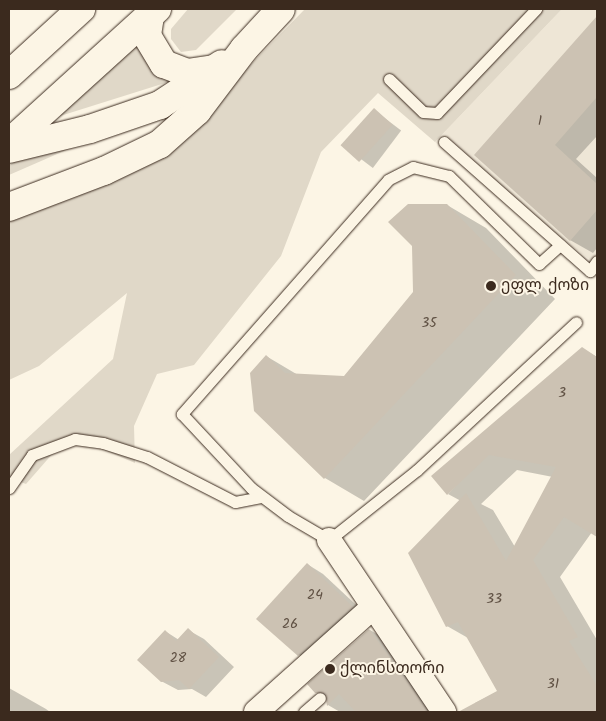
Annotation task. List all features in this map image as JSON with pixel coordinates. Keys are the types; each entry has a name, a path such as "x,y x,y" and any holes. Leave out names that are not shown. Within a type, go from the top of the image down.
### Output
{"highway":[{"path":"9,75 80,9"},
{"path":"9,207 104,171 160,144 197,111 244,49 281,9"},
{"path":"153,12 147,36 164,64 188,73 216,69"},
{"path":"9,143 153,12"},
{"path":"9,149 90,129 160,105 244,49"}],"street":[{"path":"329,540 372,608 444,712"},
{"path":"263,710 372,608"}],"lane":[{"path":"389,79 423,112 437,113 536,9"},
{"path":"444,142 590,271 597,261"},
{"path":"560,245 539,264 449,176 413,167 388,180 182,414 261,497 329,540 417,470 576,322"},
{"path":"9,488 32,455 75,439 103,442 147,457 235,502 261,497"},
{"path":"304,712 320,698"}],"shaded area":[{"path":"188,9 237,9 196,50 181,52 171,39 171,29"},
{"path":"305,9 562,9 435,142 378,93 321,152 281,256 194,365 157,374 134,426 135,463 83,441 54,452 26,484 9,478 9,455 113,359 127,293 39,366 9,380 9,210 203,113"},
{"path":"562,9 597,9 597,265 435,142"},
{"path":"141,35 181,78 41,122"},
{"path":"126,124 9,175 9,166 18,158"}],"building":[{"path":"597,16 597,97 555,145 597,184 597,210 570,241 474,155"},
{"path":"374,108 393,125 359,162 341,145"},
{"path":"408,204 447,204 516,275 324,479 254,411 250,373 266,355 285,373 344,376 413,292 412,246 388,222"},
{"path":"582,347 597,357 597,537 564,517 533,560 578,637 569,641 597,686 597,712 458,712 497,691 458,622 446,627 408,553 466,493 506,561 556,467 489,455 447,495 431,476"},
{"path":"307,563 353,607 298,656 256,619"},
{"path":"188,628 219,657 189,689 179,680 161,682 137,660 165,630 176,641"},
{"path":"369,629 428,712 356,712 339,694 327,706 325,693 315,693 307,684"}],"place":[{"name":"ეფლ ქოზი","path":"491,286"},
{"name":"ქლინსთორი","path":"330,669"}]}
